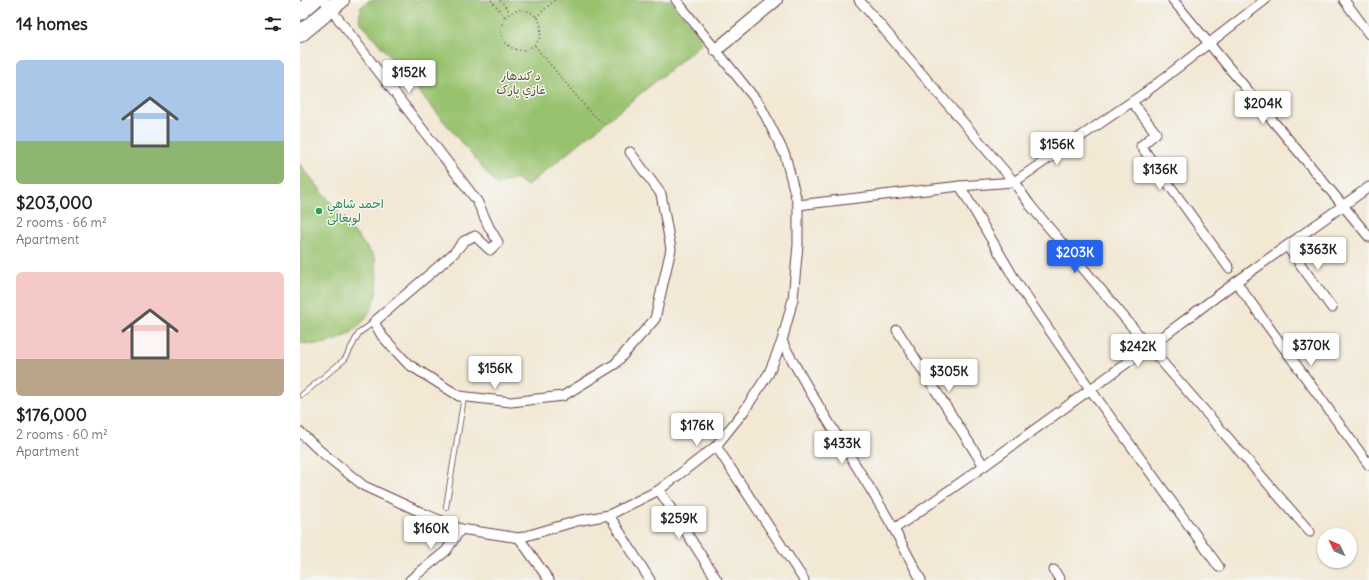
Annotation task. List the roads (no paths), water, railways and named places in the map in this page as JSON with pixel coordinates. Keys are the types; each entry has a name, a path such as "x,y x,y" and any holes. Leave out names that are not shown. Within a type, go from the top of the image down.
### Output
{"highway":[{"path":"300,12 314,0"},
{"path":"300,34 332,3"}],"street":[{"path":"300,432 319,450 364,486 461,529 519,538 609,515 659,490 716,446 744,411 769,373 782,341 793,299 798,246 798,205 785,155 760,105 676,0"},
{"path":"716,50 776,0"},
{"path":"859,0 1014,182 1030,205 1149,347 1310,532"},
{"path":"1173,0 1369,237"},
{"path":"798,205 960,186 1014,182 1132,102 1265,0"},
{"path":"1344,0 1369,34"},
{"path":"332,3 477,201 498,242 490,250 476,236 464,241 454,253 374,322 382,336 408,364 459,396 511,402 563,396 615,364 655,319 671,249 661,194 630,152"},
{"path":"1132,102 1156,133 1141,146 1229,268"},
{"path":"960,186 1017,283 1090,389 1219,567"},
{"path":"894,529 984,466 1369,187"},
{"path":"1287,246 1332,308"},
{"path":"1236,282 1369,465"},
{"path":"897,330 984,466"},
{"path":"782,341 811,394 894,529 921,580"},
{"path":"716,446 804,580"},
{"path":"659,490 717,580"},
{"path":"609,515 650,580"},
{"path":"417,578 446,551 461,529"},
{"path":"519,538 549,580"},
{"path":"1054,570 1060,580"}],"lane":[{"path":"302,395 345,360 359,333 374,322"},
{"path":"446,507 464,397"}],"place":[{"name":"احمد شاهي لوبغالی","path":"319,211"}],"park label":[{"name":"د کندهار غازي پارک","path":"521,83"}]}
